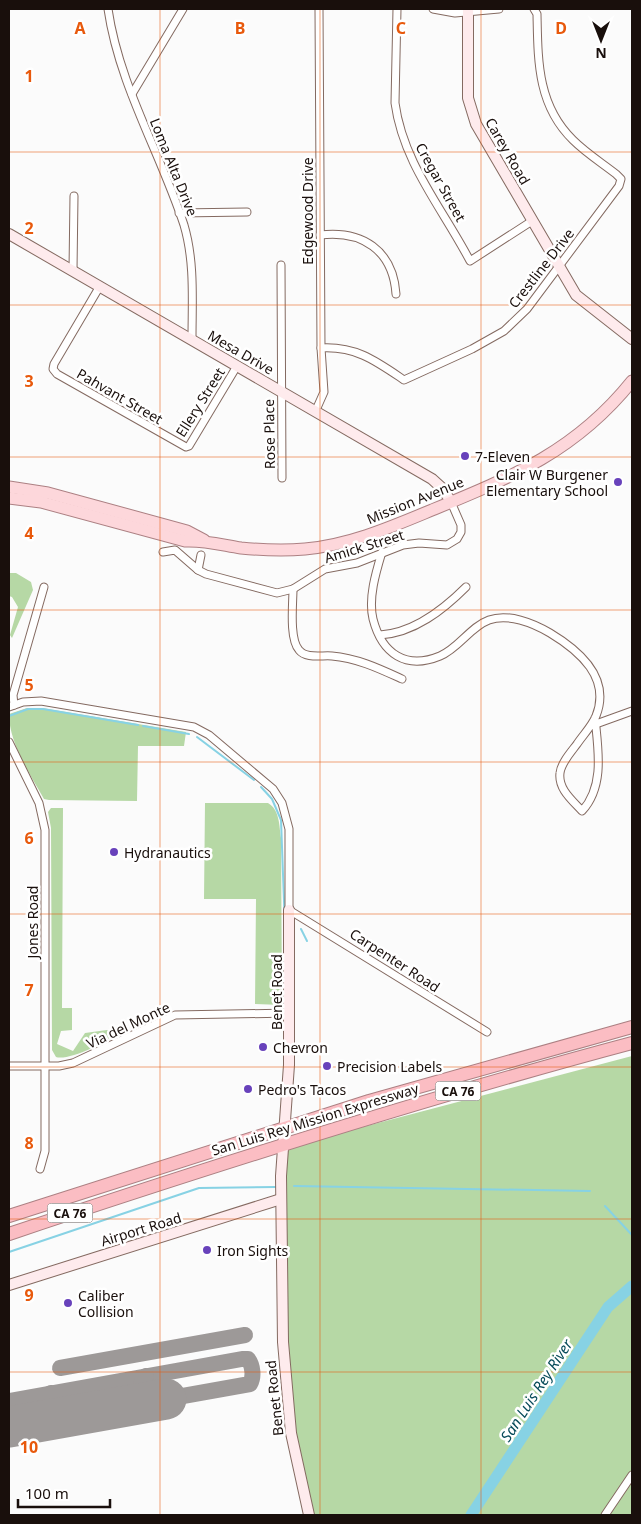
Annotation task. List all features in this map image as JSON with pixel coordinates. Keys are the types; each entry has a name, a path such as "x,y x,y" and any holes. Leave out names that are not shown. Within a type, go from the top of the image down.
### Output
{"highway":[{"name":"San Luis Rey Mission Expressway","path":"9,1216 448,1077 632,1027"},
{"name":"San Luis Rey Mission Expressway","path":"9,1234 284,1143 445,1094 632,1043"}],"main road":[{"name":"Carey Road","path":"468,11 468,98 476,124 576,296 632,339"},
{"name":"Mesa Drive","path":"9,234 316,410 432,479 443,489 451,502"},
{"name":"Mission Avenue","path":"9,498 41,502 185,541 204,540 257,549 320,547 371,534 525,470 555,452 593,422 632,381"},
{"name":"Mission Avenue","path":"9,487 48,493 187,531 204,540"},
{"name":"Benet Road","path":"289,910 290,1013 286,1127 281,1199 286,1396 291,1433 309,1515"},
{"name":"Airport Road","path":"9,1285 281,1199"}],"street":[{"name":"Loma Alta Drive","path":"108,9 121,65 179,213 189,246 192,268 192,339"},
{"path":"132,94 183,9"},
{"name":"Edgewood Drive","path":"316,410 324,392 321,348 319,9"},
{"name":"Cregar Street","path":"397,9 396,103 398,118 409,156 470,261 532,221"},
{"path":"433,9 455,13 499,9"},
{"name":"Crestline Drive","path":"321,348 339,347 353,350 404,380 472,349 504,331 527,309 619,186 620,179 616,174 573,140 549,108 538,74 537,14 534,9"},
{"path":"73,270 74,196"},
{"path":"179,213 246,212"},
{"path":"320,235 350,234 365,240 380,251 395,279 396,294"},
{"name":"Rose Place","path":"281,265 282,478"},
{"name":"Pahvant Street","path":"100,286 54,364 53,369 57,374 182,446"},
{"name":"Ellery Street","path":"182,446 189,446 238,366"},
{"name":"Amick Street","path":"163,552 175,550 198,570 277,593 293,589 325,569 358,562 403,545 419,543 447,545 455,542 461,525 451,502"},
{"path":"382,552 374,577 373,619 384,646 396,656 409,661 420,662 441,656 489,620 508,618 529,623 548,632 575,649 588,663 600,685 601,700 595,721 560,772 561,785 565,793 582,811 591,801 598,765 595,721"},
{"path":"198,570 201,555"},
{"path":"12,706 12,694 44,587"},
{"path":"380,635 406,630 446,607 466,587"},
{"path":"293,589 294,638 298,650 305,655 333,656 361,662 402,679"},
{"name":"Benet Road","path":"12,706 41,701 194,728 209,735 273,789 282,803 289,829 289,910"},
{"path":"595,721 632,711"},
{"name":"Jones Road","path":"9,742 39,803 45,830 45,1151 40,1169"},
{"name":"Carpenter Road","path":"289,910 487,1032"},
{"name":"Via del Monte","path":"9,1066 59,1066 91,1056 154,1024 175,1016 290,1013"},
{"path":"605,1515 632,1475"}],"green space":[{"path":"9,573 16,573 31,582 33,590 12,638 10,635 18,607 12,597 9,596"},
{"path":"27,708 42,708 186,732 184,746 138,746 137,801 44,799 21,758 12,736 9,714"},
{"path":"205,803 268,803 277,814 281,838 282,1005 255,1004 256,899 204,899"},
{"path":"51,808 63,808 62,1008 72,1008 72,1030 61,1031 57,1044 73,1051 85,1033 107,1030 115,1033 104,1042 78,1054 62,1058 56,1057 52,1050 51,828 48,812"},
{"path":"632,1056 632,1515 309,1515 287,1404 283,1148"}],"waterway":[{"path":"9,716 28,709 43,709 138,725"},
{"path":"143,726 189,734"},
{"path":"197,737 254,780"},
{"path":"261,787 272,799 281,820 285,928"},
{"path":"301,929 307,941"},
{"path":"294,1186 590,1191"},
{"path":"9,1252 199,1188 276,1187"},
{"path":"605,1206 632,1235"},
{"name":"San Luis Rey River","path":"471,1515 608,1307 632,1286"}],"taxiway":[{"path":"60,1368 245,1335"},
{"path":"9,1401 242,1359 248,1359 250,1362 252,1368 250,1384 166,1399"},
{"path":"131,1405 140,1395 142,1381 146,1376"},
{"path":"51,1393 45,1398 45,1410 50,1417 57,1418"}],"runway":[{"path":"9,1427 166,1399"}],"place":[{"name":"7-Eleven","path":"465,456"},
{"name":"Clair W Burgener Elementary School","path":"618,482"},
{"name":"Hydranautics","path":"114,852"},
{"name":"Chevron","path":"263,1047"},
{"name":"Precision Labels","path":"327,1066"},
{"name":"Pedro's Tacos","path":"248,1089"},
{"name":"Iron Sights","path":"207,1250"},
{"name":"Caliber Collision","path":"68,1303"}]}
